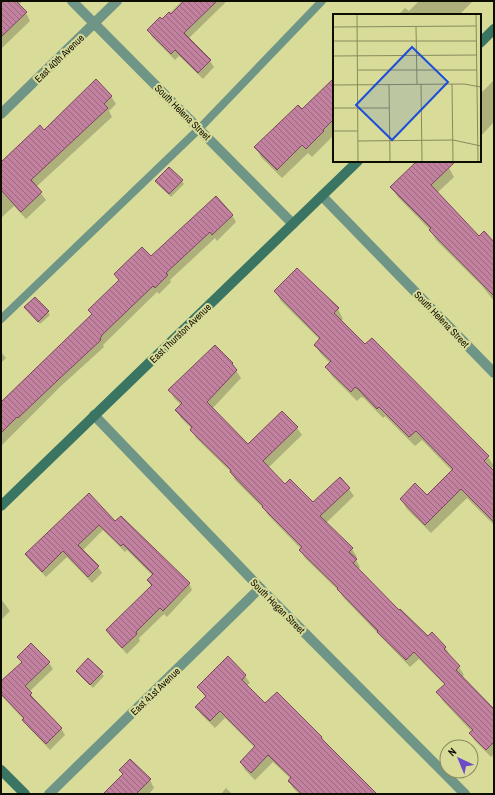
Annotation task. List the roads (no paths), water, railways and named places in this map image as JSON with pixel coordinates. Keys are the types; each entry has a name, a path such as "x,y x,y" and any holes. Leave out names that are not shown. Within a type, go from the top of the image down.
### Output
{"street":[{"name":"South Helena Street","path":"72,1 294,224"},
{"name":"East 40th Avenue","path":"1,114 117,1"},
{"path":"481,42 494,29"},
{"name":"East Thurston Avenue","path":"1,506 357,162"},
{"name":"South Helena Street","path":"322,196 494,373"},
{"name":"South Hogan Street","path":"94,415 260,588 465,794"},
{"name":"East 41st Avenue","path":"49,794 260,588"},
{"path":"1,770 24,794"}],"lane":[{"path":"1,319 199,129 322,1"}]}
